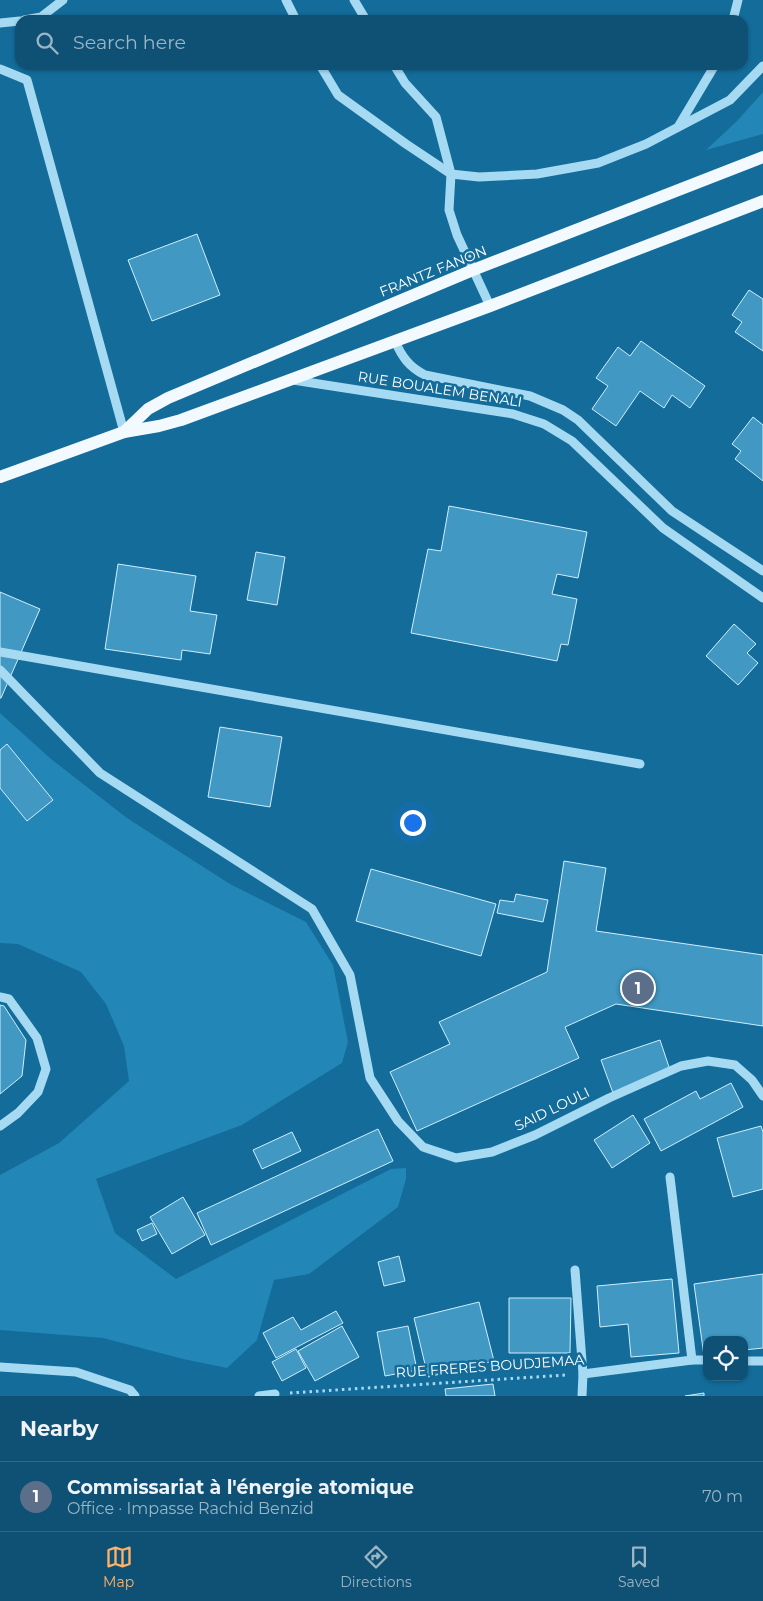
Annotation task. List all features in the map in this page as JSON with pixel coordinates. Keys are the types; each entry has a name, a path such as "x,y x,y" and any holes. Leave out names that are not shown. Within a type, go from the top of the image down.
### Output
{"main road":[{"name":"FRANTZ FANON","path":"124,432 148,409 168,398 473,270 763,157"},
{"name":"FRANTZ FANON","path":"0,478 124,432 181,420 490,306 763,201"}],"street":[{"path":"44,15 63,0"},
{"path":"286,0 294,15"},
{"path":"354,0 363,15"},
{"path":"734,15 738,0"},
{"path":"0,23 15,22"},
{"path":"323,70 338,95 406,144 450,174 478,177 537,174 598,163 646,144 730,100 763,66"},
{"path":"0,69 27,80 124,432"},
{"path":"397,70 405,83 436,118 450,174 449,210 456,235 490,306"},
{"path":"676,128 712,70"},
{"path":"395,341 401,356 407,364 425,375 530,396 563,410 578,420 672,511 763,571"},
{"name":"RUE BOUALEM BENALI","path":"291,380 513,414 544,424 572,441 663,528 763,598"},
{"path":"0,652 640,764"},
{"name":"SAID LOULI","path":"0,670 100,773 312,909 350,976 370,1078 398,1121 423,1147 456,1158 492,1152 535,1135 609,1098 681,1066 708,1061 735,1065 752,1080 763,1096"},
{"path":"0,997 9,999 37,1038 46,1069 38,1092 18,1113 0,1126"},
{"path":"670,1177 692,1360"},
{"path":"575,1270 583,1374 582,1396"},
{"name":"RUE FRERES BOUDJEMAA","path":"583,1374 703,1360"},
{"path":"748,1361 763,1361"},
{"path":"0,1367 76,1372 130,1390 135,1396"},
{"path":"259,1396 275,1394"}],"path":[{"name":"RUE FRERES BOUDJEMAA","path":"275,1394 583,1374"}],"shaded area":[{"path":"763,92 763,134 706,150 737,121"},
{"path":"0,713 51,759 127,818 230,884 306,922 333,965 348,1042 342,1063 242,1125 96,1179 115,1233 176,1279 391,1169 406,1168 406,1179 398,1207 309,1274 274,1280 257,1340 227,1368 183,1359 103,1338 0,1330 0,1175 59,1143 129,1081 124,1046 106,1004 81,972 18,944 0,943"}],"building":[{"path":"197,234 220,295 152,321 128,260"},
{"path":"749,290 763,299 763,351 735,332 742,322 732,315"},
{"path":"641,341 705,386 690,408 672,395 664,408 640,391 616,426 592,409 608,386 596,378 618,347 630,356"},
{"path":"753,417 763,425 763,481 735,459 741,451 732,444"},
{"path":"449,506 587,532 578,578 557,574 552,594 577,599 568,645 561,644 557,661 411,633 428,549 441,551"},
{"path":"256,552 285,557 277,605 247,600"},
{"path":"118,564 196,576 190,611 217,615 210,654 182,650 181,660 105,649"},
{"path":"0,592 40,609 1,698 0,698"},
{"path":"734,624 756,644 747,653 758,663 738,685 706,656"},
{"path":"220,727 282,737 270,807 208,797"},
{"path":"7,744 53,800 27,821 0,788 0,750"},
{"path":"564,861 606,868 596,931 763,955 763,1026 616,1004 565,1027 579,1058 417,1131 390,1072 450,1044 439,1022 547,972"},
{"path":"371,869 496,904 481,956 356,921"},
{"path":"516,894 548,900 543,922 497,913 500,900 514,902"},
{"path":"0,1005 4,1006 26,1040 22,1076 0,1094"},
{"path":"660,1040 671,1073 613,1093 601,1060"},
{"path":"731,1083 743,1107 661,1151 644,1119 696,1091 700,1099"},
{"path":"633,1115 650,1143 612,1168 594,1140"},
{"path":"761,1126 763,1132 763,1189 733,1197 717,1138"},
{"path":"378,1129 393,1161 211,1245 197,1213"},
{"path":"292,1132 301,1151 262,1169 253,1150"},
{"path":"183,1197 205,1235 172,1254 150,1217"},
{"path":"152,1223 157,1234 142,1241 137,1230"},
{"path":"399,1256 405,1281 384,1286 378,1262"},
{"path":"763,1274 763,1348 748,1350 748,1336 703,1336 703,1349 694,1284"},
{"path":"672,1279 679,1353 631,1357 628,1324 600,1327 597,1286"},
{"path":"509,1298 571,1298 570,1353 509,1353"},
{"path":"479,1302 494,1361 428,1377 414,1318"},
{"path":"336,1311 343,1323 276,1358 263,1333 293,1317 301,1330"},
{"path":"342,1326 359,1357 315,1381 298,1351"},
{"path":"408,1326 417,1370 385,1376 377,1332"},
{"path":"296,1349 306,1368 282,1381 272,1362"},
{"path":"493,1384 495,1396 446,1396 445,1389"},
{"path":"704,1393 704,1396 685,1396"}],"place":[{"name":"Commissariat à l'énergie atomique","path":"638,988"}]}
